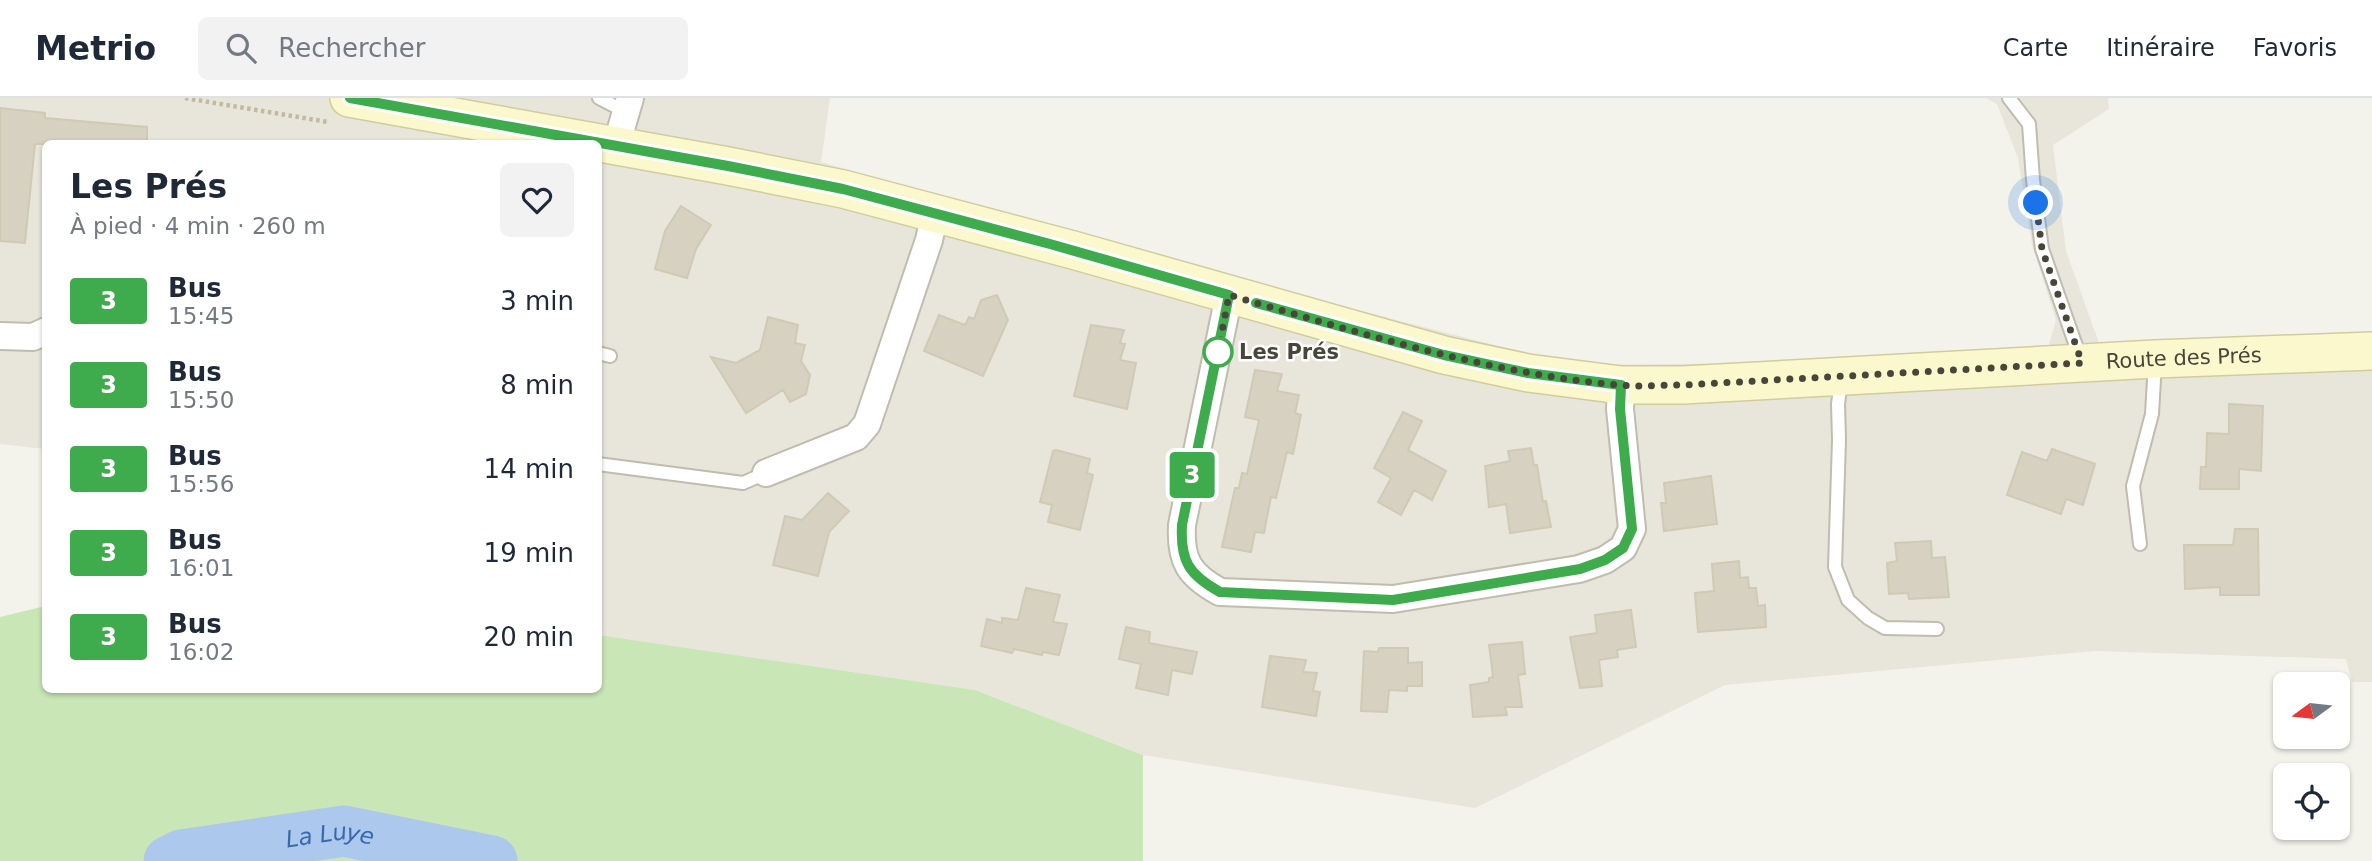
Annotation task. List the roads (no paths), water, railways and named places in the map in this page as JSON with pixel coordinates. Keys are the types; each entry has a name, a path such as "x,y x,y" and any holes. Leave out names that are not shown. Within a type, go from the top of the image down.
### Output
{"street":[{"path":"616,146 628,105"},
{"name":"Route des Prés","path":"342,111 569,140"},
{"name":"Route des Prés","path":"602,144 843,189 1444,355 1528,373 1621,385 1683,385 2155,359 2372,351"},
{"path":"766,473 856,437 867,424 929,240 935,213"},
{"path":"1229,295 1182,525 1181,546 1187,566 1202,582 1220,592 1393,600 1580,569 1605,560 1623,548 1632,529 1620,409 1621,385"},
{"path":"0,336 33,337 42,333"}],"lane":[{"path":"599,98 628,105"},
{"path":"2009,98 2029,124 2042,249 2082,363"},
{"path":"2140,544 2133,486 2152,414 2155,359"},
{"path":"1841,377 1838,404 1835,567 1839,578 1848,600 1868,618 1885,628 1937,629"},
{"path":"602,465 743,483 766,473"}],"waterway":[{"name":"La Luye","path":"169,861 181,855 344,831 492,861"}],"place":[{"name":"Les Prés","path":"1218,352"}]}
